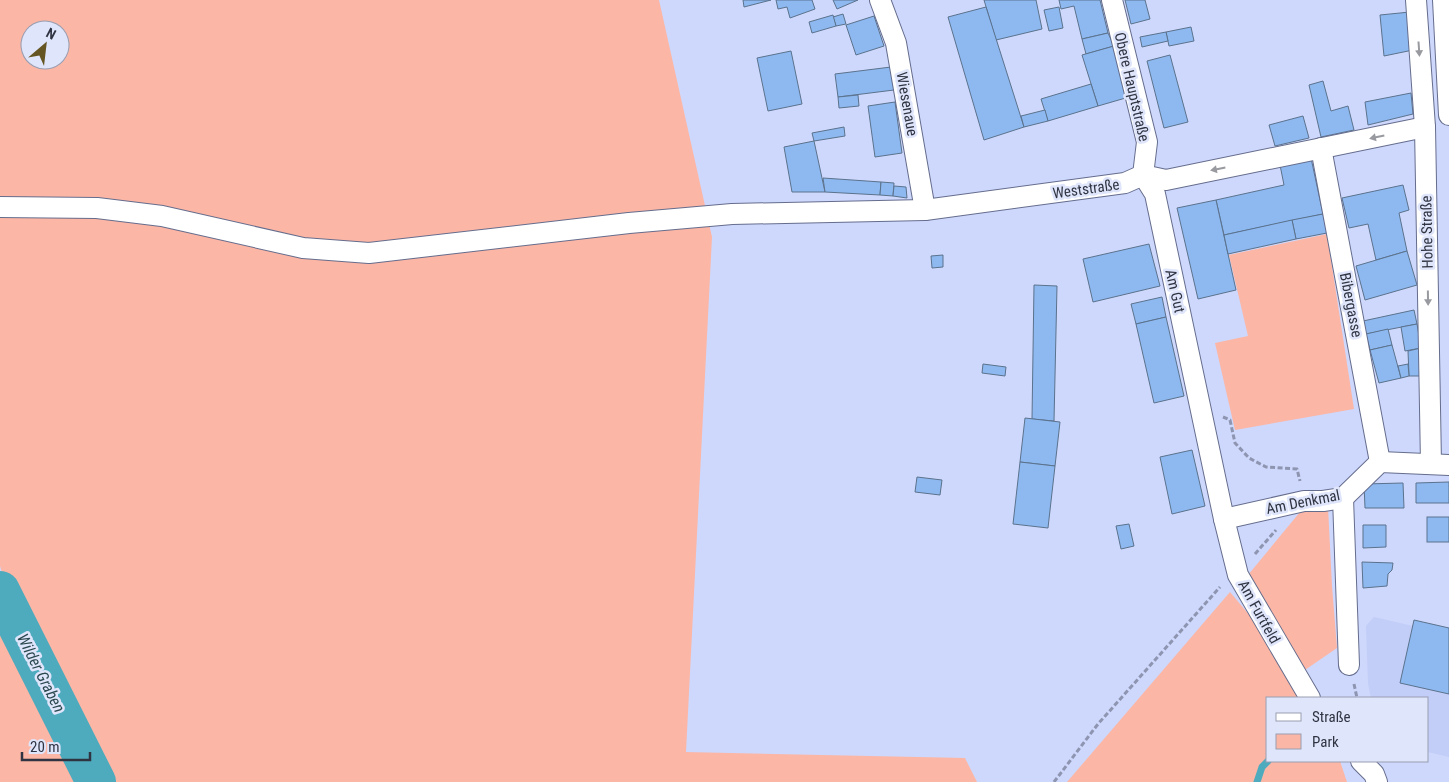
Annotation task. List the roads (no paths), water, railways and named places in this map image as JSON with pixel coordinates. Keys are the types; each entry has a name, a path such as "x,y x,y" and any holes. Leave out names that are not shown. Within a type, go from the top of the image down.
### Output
{"street":[{"name":"Wiesenaue","path":"880,0 896,43 925,210"},
{"name":"Obere Hauptstraße","path":"1112,0 1147,142 1143,176"},
{"name":"Hohe Straße","path":"1416,0 1425,127 1440,464"},
{"path":"1443,0 1449,115"},
{"name":"Weststraße","path":"0,207 97,208 162,216 303,248 369,253 629,223 732,214 925,210 1125,183 1143,176 1166,180 1425,127"},
{"name":"Bibergasse","path":"1321,148 1380,462"},
{"name":"Am Gut","path":"1143,176 1155,194 1224,519"},
{"path":"1380,462 1440,464"},
{"name":"Am Denkmal","path":"1224,519 1304,501 1343,498 1380,462"},
{"path":"1343,498 1349,665"},
{"name":"Am Furtfeld","path":"1224,519 1238,574 1309,697"},
{"path":"1362,762 1374,774 1377,782"}],"waterway":[{"name":"Wilder Graben","path":"0,591 96,782"},
{"path":"1257,782 1262,767 1267,762"}]}
